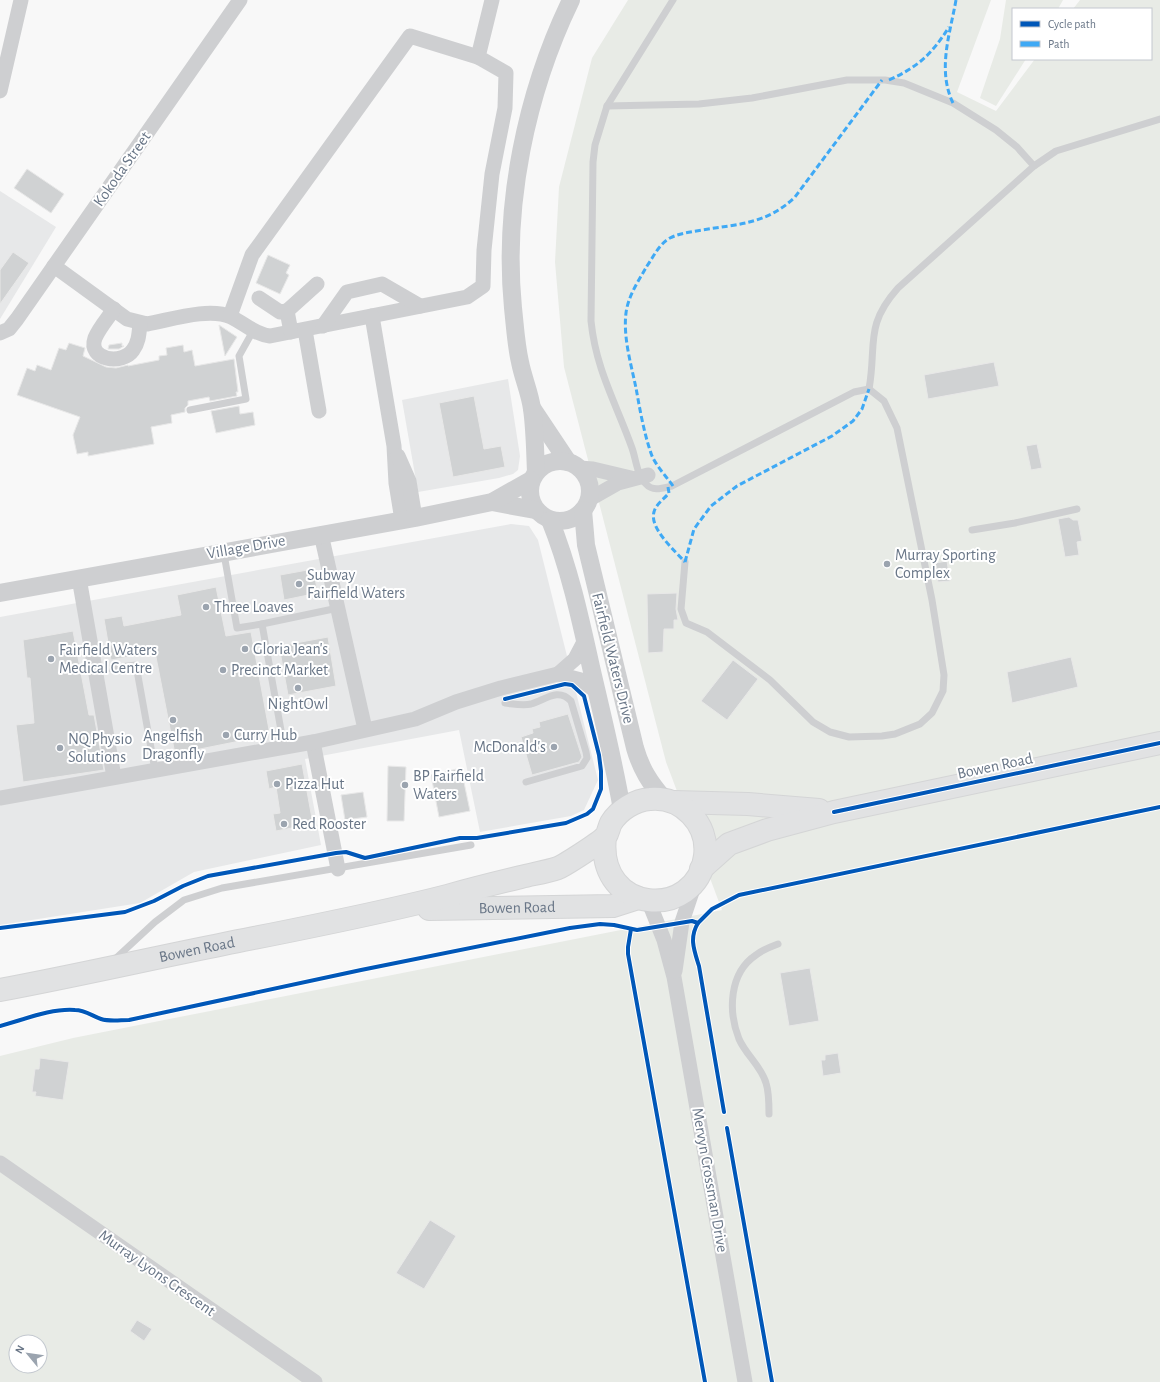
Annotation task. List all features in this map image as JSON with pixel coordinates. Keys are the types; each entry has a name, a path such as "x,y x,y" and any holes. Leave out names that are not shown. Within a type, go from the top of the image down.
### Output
{"main road":[{"name":"Bowen Road","path":"394,910 613,906 643,899 662,900 675,896 687,889 699,874 729,844 767,830 834,812 1160,744"},
{"name":"Bowen Road","path":"643,899 625,891 614,880 607,867 604,852 605,837 612,822 622,810 635,803 649,799 748,804 834,812"},
{"path":"669,801 686,809 702,830 705,843 705,856 699,874"},
{"name":"Bowen Road","path":"1,988 394,910 559,867 605,837"}],"street":[{"path":"0,91 21,0"},
{"name":"Kokoda Street","path":"0,333 9,329 17,319 240,0"},
{"path":"478,57 492,0"},
{"path":"571,0 560,22 539,78 525,130 516,189 512,250 513,307 520,361 532,408 534,476 529,490 531,501 535,510 550,520 559,522 568,520 586,505 618,483 640,477"},
{"path":"54,266 127,319 147,324 209,313 230,316 253,331 270,336 467,297 483,286 484,250 492,174 505,108 506,74 478,57 410,36 252,255 230,316"},
{"path":"259,298 280,312 287,311 317,284"},
{"path":"323,326 347,292 382,284 420,306"},
{"path":"114,309 95,339 96,350 100,356 106,359 122,358 130,354 139,338 140,323"},
{"path":"287,311 298,331 319,411"},
{"path":"372,316 394,446 409,481 408,519"},
{"path":"532,408 588,483 586,505"},
{"path":"534,476 551,462 640,477"},
{"name":"Village Drive","path":"0,593 408,519 492,502 534,476"},
{"name":"Village Drive","path":"492,502 535,510"},
{"name":"Fairfield Waters Drive","path":"586,505 586,545 640,766 650,782 669,801"},
{"name":"Fairfield Waters Drive","path":"550,520 561,546 585,640 622,810"},
{"path":"321,534 365,729"},
{"path":"80,578 114,778"},
{"path":"0,798 313,742 365,729 415,719 464,699 504,687 558,674 576,659 585,640"},
{"path":"558,674 581,680 597,692"},
{"path":"313,742 338,869"},
{"name":"Mervyn Crossman Drive","path":"674,977 682,922 699,874"},
{"name":"Mervyn Crossman Drive","path":"643,899 664,940 674,977 745,1382"},
{"name":"Murray Lyons Crescent","path":"0,1164 315,1382"}],"lane":[{"path":"673,0 607,106 595,145 593,162 592,332 600,372 632,447 640,477 653,489 672,486 845,396 862,389 869,389 884,401 897,428 932,600 944,683 941,699 927,719 908,730 882,736 849,737 834,734 821,728 770,680 707,632 686,623 681,609 685,562"},
{"path":"607,106 699,104 752,98 847,80 885,80 904,82 953,103 996,130 1017,146 1034,166"},
{"path":"869,389 874,331 880,312 888,299 898,288 1034,166 1056,151 1160,118"},
{"path":"190,410 246,399 239,356 253,331"},
{"path":"972,530 1015,523 1077,509"},
{"path":"223,552 237,628 338,608"},
{"path":"262,624 284,747"},
{"path":"95,670 136,665 155,770"},
{"path":"505,703 525,705 556,694 565,695 571,701 586,752 587,758 582,766 526,782"},
{"path":"105,968 154,922 184,900 222,888 471,846"},
{"path":"769,1114 767,1084 739,1038 733,997 734,984 738,974 746,963 755,955 778,944"}],"shaded area":[{"name":"Murray Sporting Complex","path":"628,0 991,0 957,92 996,111 1034,60 1152,60 1152,8 1074,8 1080,0 1160,0 1160,1382 0,1382 0,1056 73,1038 722,910 666,762 564,367 555,262 559,187 592,58"},
{"path":"1006,0 1063,0 1059,8 1012,8 1012,60 1025,60 996,106 980,98 1000,39"},
{"path":"0,191 56,227 0,319"},
{"path":"508,379 520,456 518,470 513,474 499,478 418,492 402,400"},
{"path":"511,524 529,526 538,540 598,780 584,810 571,816 480,832 459,730 305,759 321,845 194,872 140,903 0,925 0,617"}],"building":[{"path":"27,169 64,194 51,213 14,188"},
{"path":"13,252 29,263 0,304 0,270"},
{"path":"268,255 290,265 286,273 289,275 280,294 256,283"},
{"path":"219,325 237,337 225,356"},
{"path":"69,343 85,348 83,356 106,367 116,368 159,360 159,356 167,355 166,348 183,345 184,352 192,350 195,366 234,359 238,392 236,392 237,396 210,401 209,397 188,401 185,412 171,415 172,423 151,427 154,444 88,456 88,452 77,454 73,435 80,417 17,395 27,368 35,371 37,365 51,370 59,348 66,350"},
{"path":"122,343 122,346 124,346 119,349 108,349 109,345"},
{"path":"994,362 999,386 928,399 924,375"},
{"path":"474,396 484,449 501,446 505,467 453,477 439,403"},
{"path":"239,406 240,414 253,412 255,425 216,433 211,411"},
{"path":"1037,444 1042,468 1031,470 1026,446"},
{"path":"1069,517 1073,520 1078,520 1082,541 1077,542 1079,555 1065,557 1058,519"},
{"path":"947,561 950,581 938,582 935,563"},
{"name":"Subway Fairfield Waters","path":"313,569 318,593 284,600 280,575"},
{"name":"Precinct Market","path":"216,587 226,636 251,632 270,735 175,754 155,652 111,660 104,619 122,616 124,626 181,615 177,595"},
{"path":"677,593 676,609 678,620 674,620 674,629 664,629 663,652 648,653 647,594"},
{"path":"73,631 89,715 94,715 104,770 23,782 16,725 34,723 30,678 27,678 23,640"},
{"path":"328,637 336,686 288,695 279,646"},
{"path":"1071,657 1078,687 1012,703 1007,672"},
{"path":"733,660 758,679 727,720 701,701"},
{"name":"McDonald's","path":"568,714 582,757 579,762 532,775 521,737 533,733 532,729 540,727 539,722"},
{"path":"302,764 313,824 276,831 273,814 280,813 276,787 269,789 266,771"},
{"path":"388,766 406,767 404,821 387,821"},
{"path":"461,768 470,811 439,817 431,775"},
{"path":"363,792 367,817 345,820 341,795"},
{"path":"810,968 819,1021 789,1026 780,973"},
{"path":"838,1053 841,1073 823,1076 821,1060 825,1060 825,1055"},
{"path":"40,1058 69,1062 63,1100 35,1096 36,1092 32,1092 35,1069 39,1069"},
{"path":"430,1220 456,1236 424,1289 396,1273"},
{"path":"137,1320 152,1329 144,1341 130,1331"}],"marked path":[{"path":"953,103 948,90 945,65 948,39 956,0"},
{"path":"889,80 908,70 924,59 937,45 949,27"},
{"path":"673,486 659,468 649,448 644,431 630,360 625,322 627,307 634,288 657,250 670,238 686,233 740,224 763,218 774,213 795,197 882,80"},
{"path":"685,562 694,529 711,506 737,486 832,436 853,421 862,409 869,389"},
{"path":"668,487 669,493 656,506 653,518 655,525 669,546 685,562"}],"cycle path":[{"path":"0,928 125,912 154,901 183,886 208,876 336,853 346,852 365,858 460,838 477,838 566,823 587,814 593,809 601,789 601,771 599,755 584,696 572,685 565,684 505,699"},
{"path":"834,812 1160,743"},
{"path":"0,1026 37,1015 66,1010 82,1011 104,1020 129,1020 361,970 570,928 600,924 614,925 637,930 692,921 698,923 712,909 739,895 1160,807"},
{"path":"698,923 695,928 693,944 699,966 724,1112"},
{"path":"631,929 628,954 705,1382"},
{"path":"727,1128 772,1382"}],"place":[{"name":"Murray Sporting Complex","path":"887,564"},
{"name":"Subway Fairfield Waters","path":"299,584"},
{"name":"Three Loaves","path":"206,607"},
{"name":"Gloria Jean's","path":"245,649"},
{"name":"Fairfield Waters Medical Centre","path":"51,659"},
{"name":"Precinct Market","path":"223,670"},
{"name":"NightOwl","path":"298,688"},
{"name":"Angelfish Dragonfly","path":"173,720"},
{"name":"Curry Hub","path":"226,735"},
{"name":"McDonald's","path":"554,747"},
{"name":"NQ Physio Solutions","path":"60,748"},
{"name":"Pizza Hut","path":"277,784"},
{"name":"BP Fairfield Waters","path":"405,785"},
{"name":"Red Rooster","path":"284,824"}]}
